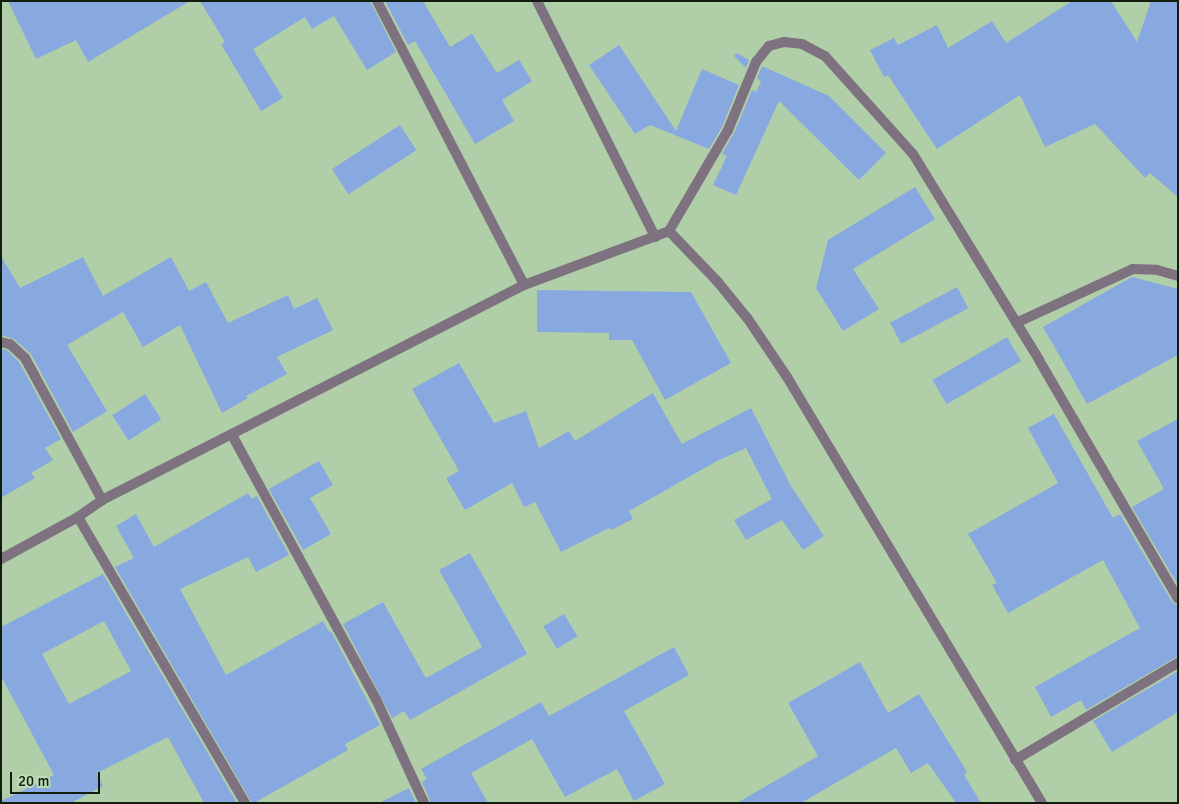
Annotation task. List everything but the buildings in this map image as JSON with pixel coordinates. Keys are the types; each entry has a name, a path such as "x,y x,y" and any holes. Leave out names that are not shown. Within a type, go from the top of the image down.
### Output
{"street":[{"path":"377,1 524,285"},
{"path":"537,1 655,237"},
{"path":"1,559 78,517 102,500 524,285 669,231 728,130 756,62 769,46 784,42 802,44 825,56 913,154 1016,323 1178,599"},
{"path":"669,231 717,281 748,318 787,377 1041,803"},
{"path":"1016,323 1133,269 1156,270 1178,276"},
{"path":"1,342 10,344 25,358 102,500"},
{"path":"232,435 372,690 424,803"},
{"path":"78,517 245,803"},
{"path":"1015,760 1178,663"}]}
